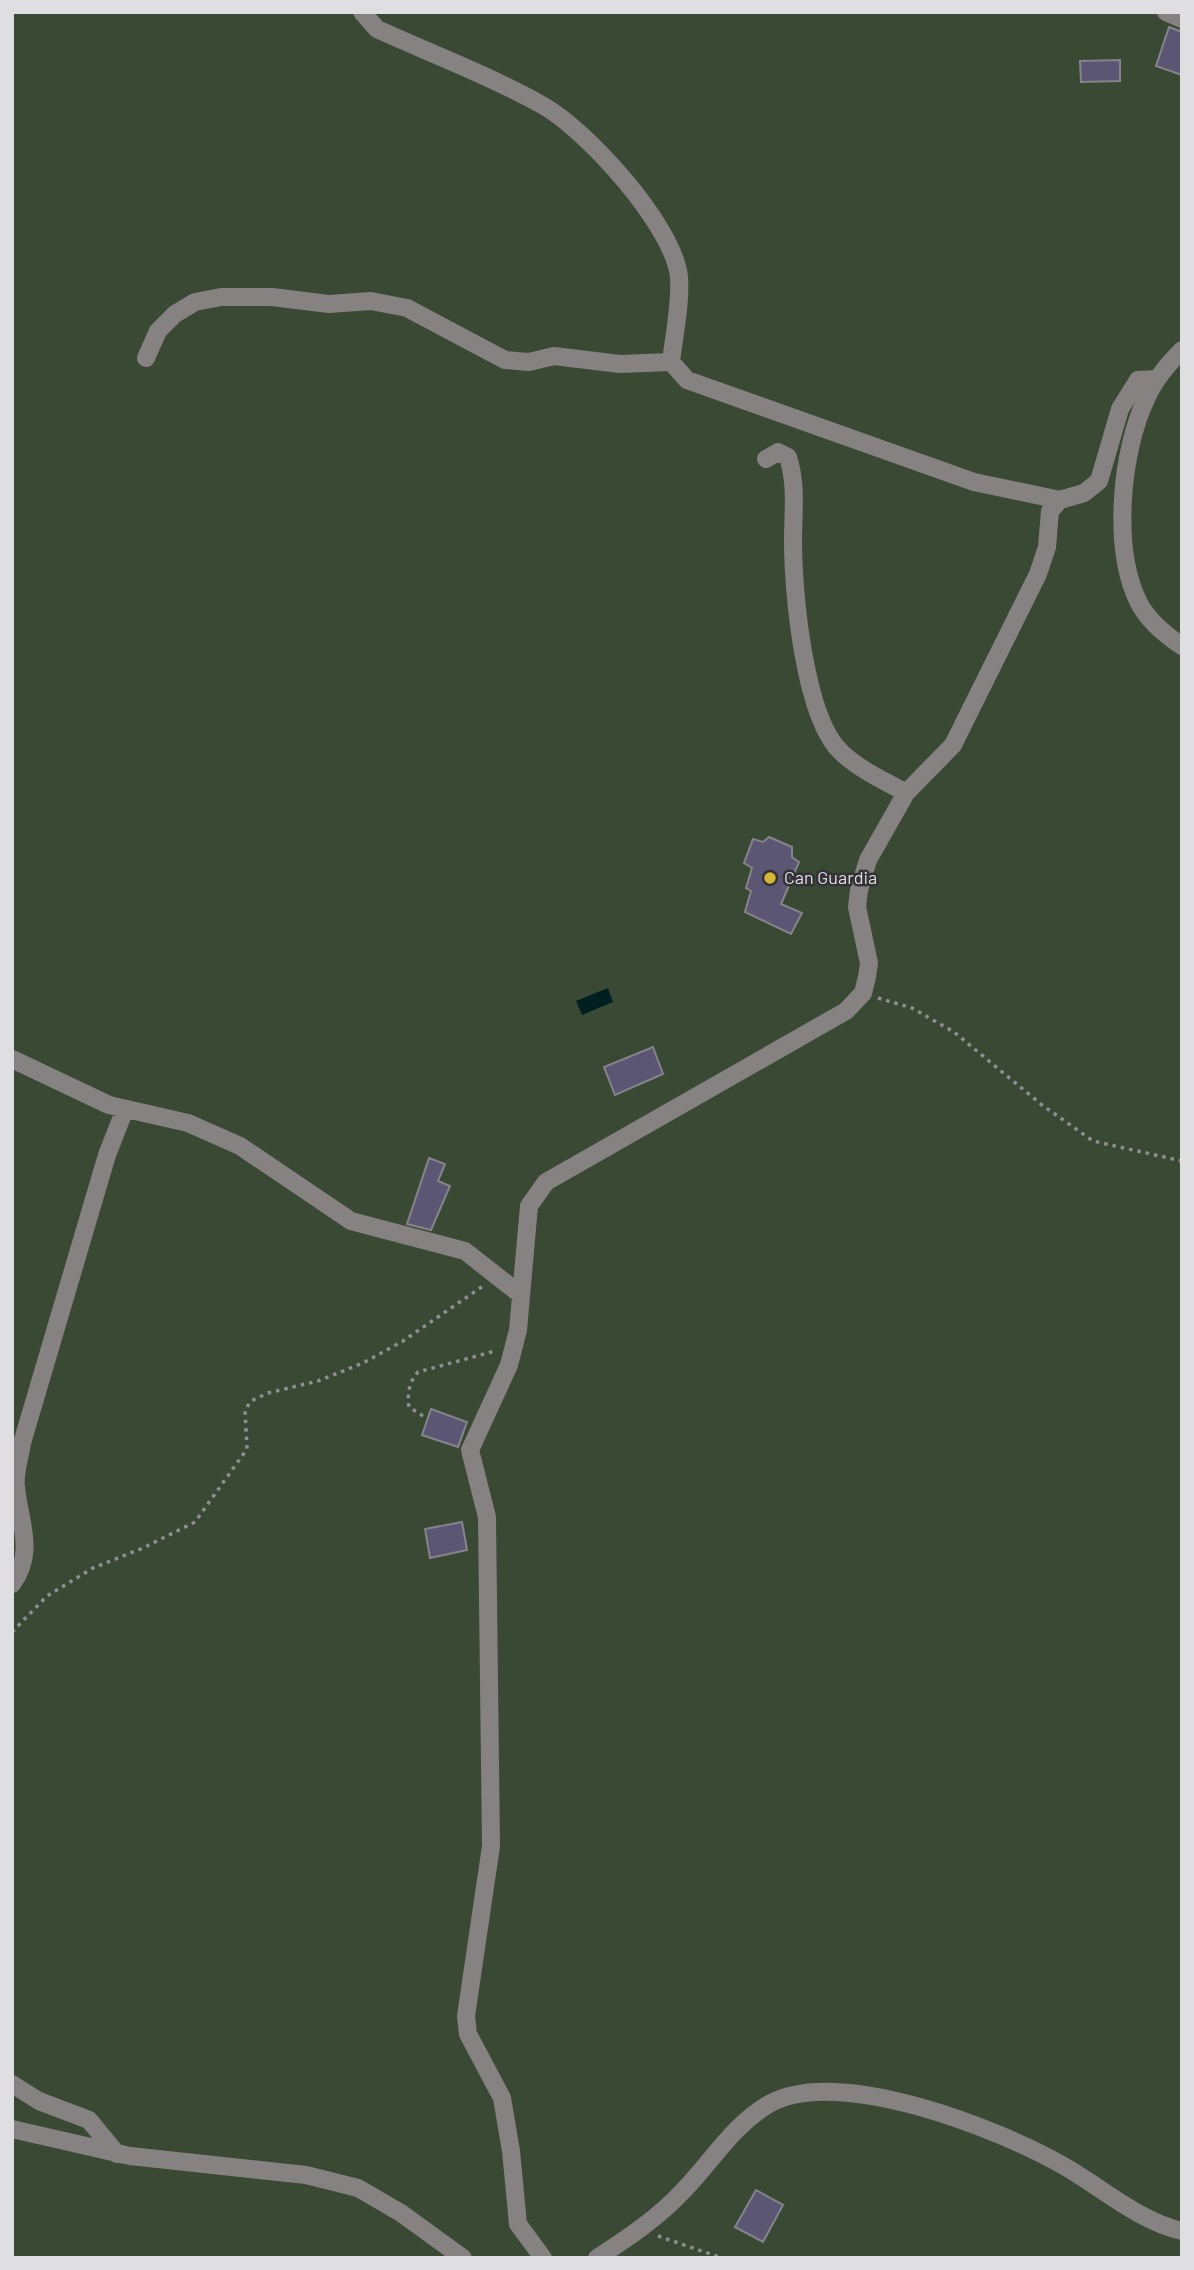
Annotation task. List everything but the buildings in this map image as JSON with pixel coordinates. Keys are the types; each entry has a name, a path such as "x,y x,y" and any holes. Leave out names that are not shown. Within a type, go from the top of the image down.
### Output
{"street":[{"path":"362,12 377,29 544,106 593,146 624,181 665,235 679,276 671,362 687,380 961,478 1060,500 1084,493 1100,481 1120,409 1138,380 1157,379"},
{"path":"1166,12 1182,19"},
{"path":"146,358 158,331 175,314 195,302 221,297 272,297 330,304 372,301 407,308 505,360 529,362 554,356 620,364 671,362"},
{"path":"1182,350 1157,379 1143,405 1129,450 1123,516 1125,556 1138,603 1155,625 1182,646"},
{"path":"766,459 778,452 788,457 795,479 795,602 808,679 825,726 840,752 906,793"},
{"path":"543,2258 518,2224 502,2098 468,2034 466,2016 491,1846 487,1517 470,1450 509,1365 521,1295 529,1206 546,1182 846,1011 863,993 869,963 858,907 859,890 868,860 906,793 953,745 1038,574 1047,547 1050,511 1060,500"},
{"path":"12,1059 109,1105 188,1123 240,1146 351,1222 377,1231 453,1246 465,1251 521,1295"},
{"path":"12,1584 17,1577 27,1535 15,1486 22,1443 80,1257 107,1155 125,1109"},
{"path":"12,2084 39,2101 89,2120 117,2154"},
{"path":"597,2258 639,2230 683,2191 743,2120 773,2102 803,2094 845,2093 895,2102 991,2129 1064,2166 1147,2218 1182,2231"},
{"path":"12,2129 36,2132 71,2145 117,2154 306,2175 358,2188 401,2213 463,2258"}],"path":[{"path":"863,993 936,1019 1042,1105 1093,1141 1182,1161"},
{"path":"12,1632 47,1596 58,1589 93,1568 144,1548 195,1522 247,1449 245,1410 251,1401 268,1393 318,1381 363,1363 403,1341 496,1276"},
{"path":"423,1416 409,1407 408,1399 413,1378 418,1372 481,1356 515,1339"},
{"path":"639,2230 722,2258"}],"shaded area":[{"path":"12,12 1182,12 1182,2258 12,2258"},
{"path":"608,988 613,1002 582,1015 576,1001"}],"place":[{"name":"Can Guardia","path":"770,878"}]}
